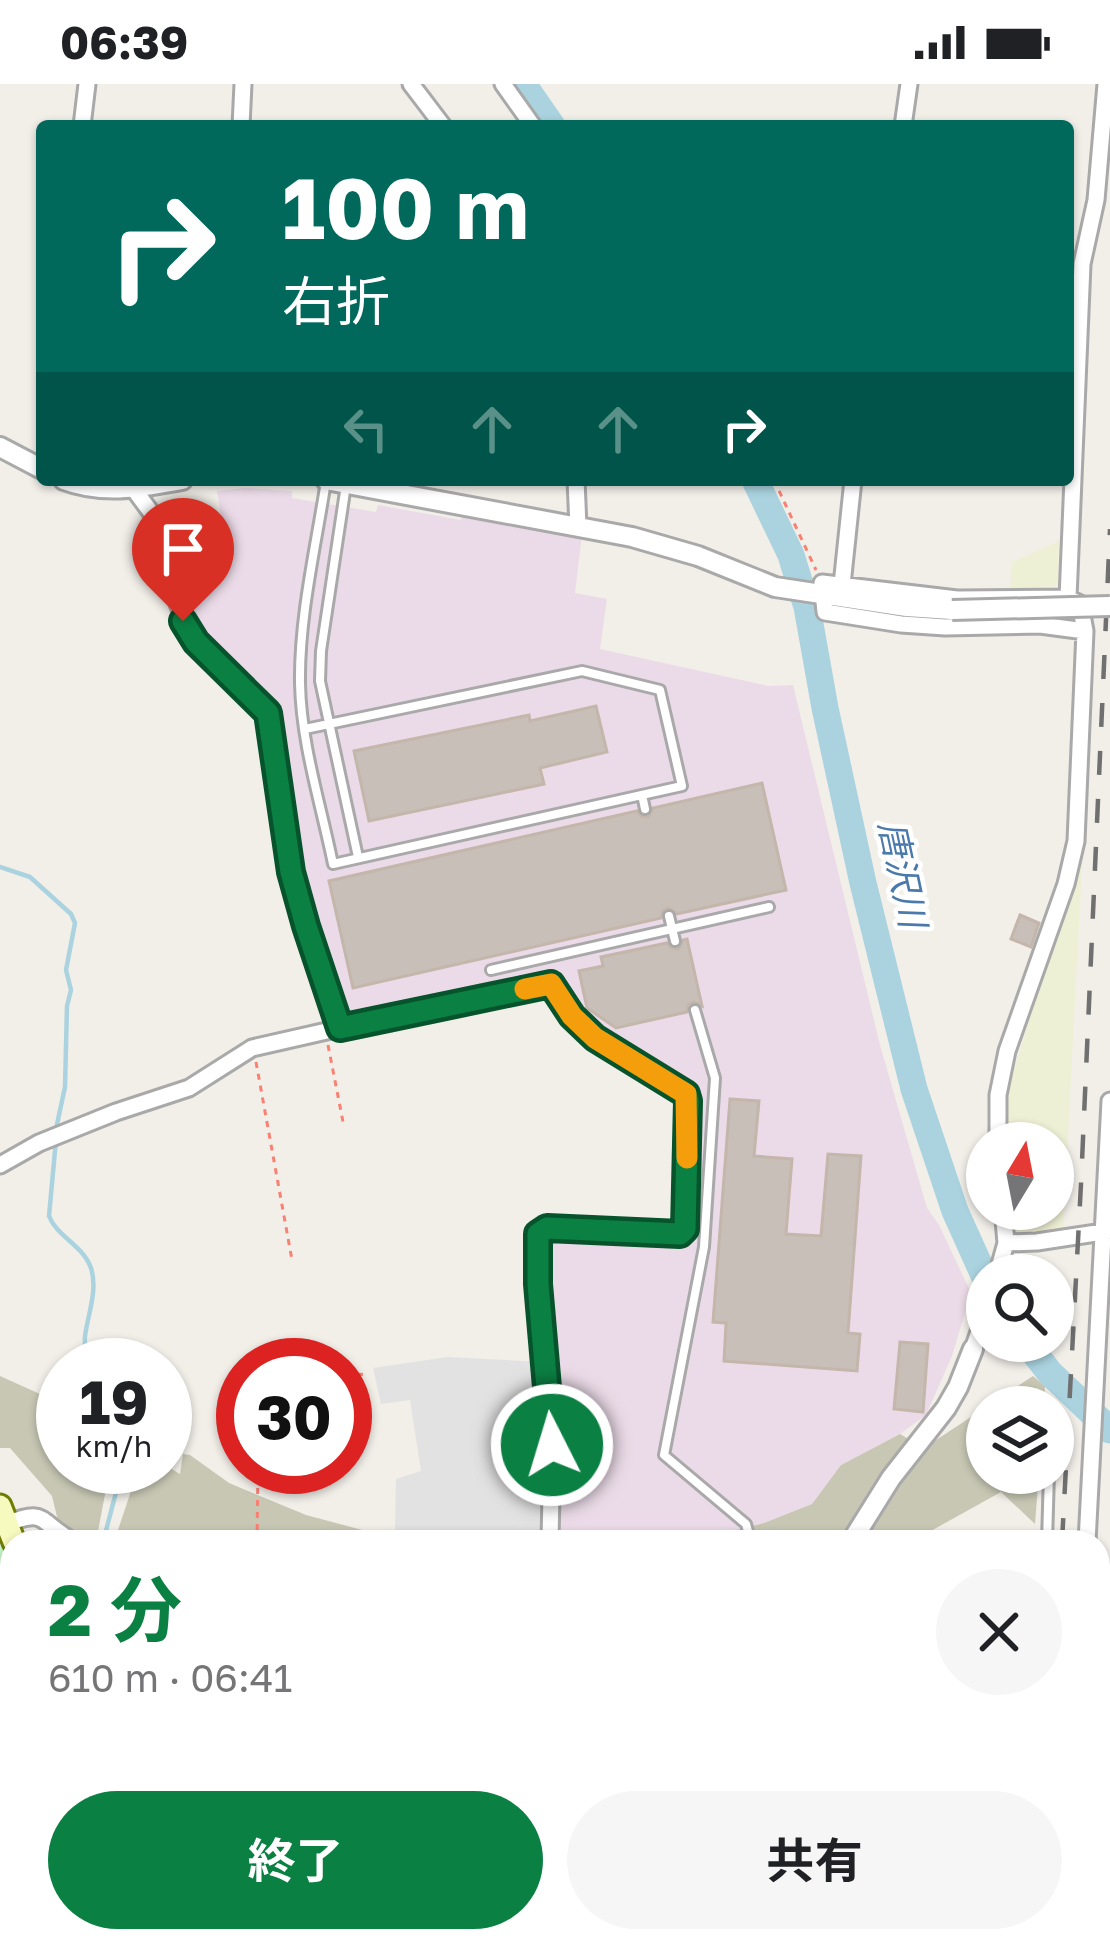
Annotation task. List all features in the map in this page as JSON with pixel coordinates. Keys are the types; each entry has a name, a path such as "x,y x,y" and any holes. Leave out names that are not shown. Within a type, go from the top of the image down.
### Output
{"street":[{"path":"83,120 87,84"},
{"path":"241,120 243,84"},
{"path":"411,84 438,120"},
{"path":"503,84 529,120"},
{"path":"904,120 909,84"},
{"path":"1074,455 1082,264 1096,200 1106,84"},
{"path":"0,447 36,466"},
{"path":"86,486 101,490 145,486"},
{"path":"360,486 632,537 791,590 842,586 957,599 1068,598 1080,604 1085,631 1076,841 1066,884 1007,1051 998,1122"},
{"path":"576,486 578,527"},
{"path":"842,586 852,486"},
{"path":"1068,598 1073,486"},
{"path":"133,488 166,535 177,601 189,631 268,713 291,872 333,1030"},
{"path":"820,590 825,612 945,627 1040,625 1085,631"},
{"path":"820,590 907,607 952,610 1110,606"},
{"path":"0,1165 39,1143 189,1088 252,1048 551,984 572,1016 595,1038 686,1094 688,1101 685,1229 680,1234 547,1228 538,1234 552,1445 550,1530"},
{"path":"1088,1530 1110,1101"},
{"path":"1003,1254 1005,1230"},
{"path":"1006,1243 1106,1232"},
{"path":"858,1530 891,1478 946,1408 968,1362"},
{"path":"5,1524 35,1516 56,1530"}],"lane":[{"path":"305,730 582,670 660,690 682,786 333,864 305,730 301,705 301,650 332,486"},
{"path":"333,486 320,682 358,857"},
{"path":"642,795 645,809"},
{"path":"490,970 769,908"},
{"path":"669,916 675,941"},
{"path":"695,1010 715,1078 704,1247 664,1455 748,1530"},
{"path":"1047,1530 1048,1494"}],"path":[{"path":"777,486 820,590"},
{"path":"333,1030 344,1127"},
{"path":"252,1048 292,1260"},
{"path":"257,1530 258,1494"}],"shaded area":[{"path":"246,488 292,491 292,498 376,512 378,505 461,520 462,512 582,535 575,593 607,599 600,649 768,686 793,685 880,1045 927,1208 966,1282 966,1310 952,1356 926,1415 841,1465 812,1504 736,1530 560,1530 560,1444 544,1239 549,1233 688,1238 692,1089 598,1032 577,1012 553,974 351,1017 333,987 297,871 274,712 195,628 183,599 174,533 223,529 217,491"},
{"path":"1059,541 1055,586 1010,589 1012,562"},
{"path":"1083,845 1069,1122 1003,1122 1003,1105"},
{"path":"1012,1230 1063,1230 1063,1233 1020,1237"},
{"path":"448,1357 540,1362 547,1446 542,1464 547,1490 544,1530 395,1530 396,1479 421,1471 410,1400 381,1404 373,1368"},
{"path":"0,1376 36,1392 36,1478 10,1448 0,1448"},
{"path":"1033,1376 1045,1386 1018,1386"},
{"path":"966,1420 966,1494 997,1494 933,1530 736,1530 812,1504 841,1465 900,1434 924,1448"},
{"path":"192,1456 216,1474 216,1494 255,1494 306,1515 362,1530 118,1530 130,1494 192,1494"},
{"path":"105,1494 98,1530 59,1525 52,1496"},
{"path":"1003,1494 1037,1494 1035,1524"}],"building":[{"path":"596,706 607,752 540,768 544,784 369,821 354,751"},
{"path":"762,783 786,890 677,914 668,908 661,918 353,988 329,881 637,811 648,817 653,808"},
{"path":"1020,915 1039,923 1031,947 1011,939"},
{"path":"687,939 702,1006 694,1002 687,1012 616,1028 587,1008 579,971 603,966 601,957 667,943 678,949"},
{"path":"730,1099 759,1101 754,1156 792,1159 786,1234 821,1236 828,1154 861,1156 848,1333 860,1334 857,1371 724,1361 726,1323 713,1322"},
{"path":"900,1342 928,1344 923,1412 894,1409"}],"waterway":[{"name":"唐沢川","path":"523,84 548,120"},
{"name":"唐沢川","path":"758,486 791,555 807,607 863,883 914,1089 974,1254"},
{"path":"0,867 30,877 75,923 66,970 71,990 65,1087 56,1129"},
{"path":"56,1140 49,1216 91,1268 93,1293 85,1338"},
{"name":"唐沢川","path":"1041,1362 1110,1430"},
{"path":"106,1530 116,1494"}],"railway":[{"path":"1063,1530 1110,529"}],"slow traffic":[{"path":"525,989 551,984 572,1016 595,1038 686,1094 687,1158"}],"route":[{"path":"183,621 196,642 268,713 291,872 340,1028 551,984 572,1016 595,1038 686,1094 685,1229 680,1234 547,1228 538,1234 552,1445"}]}
